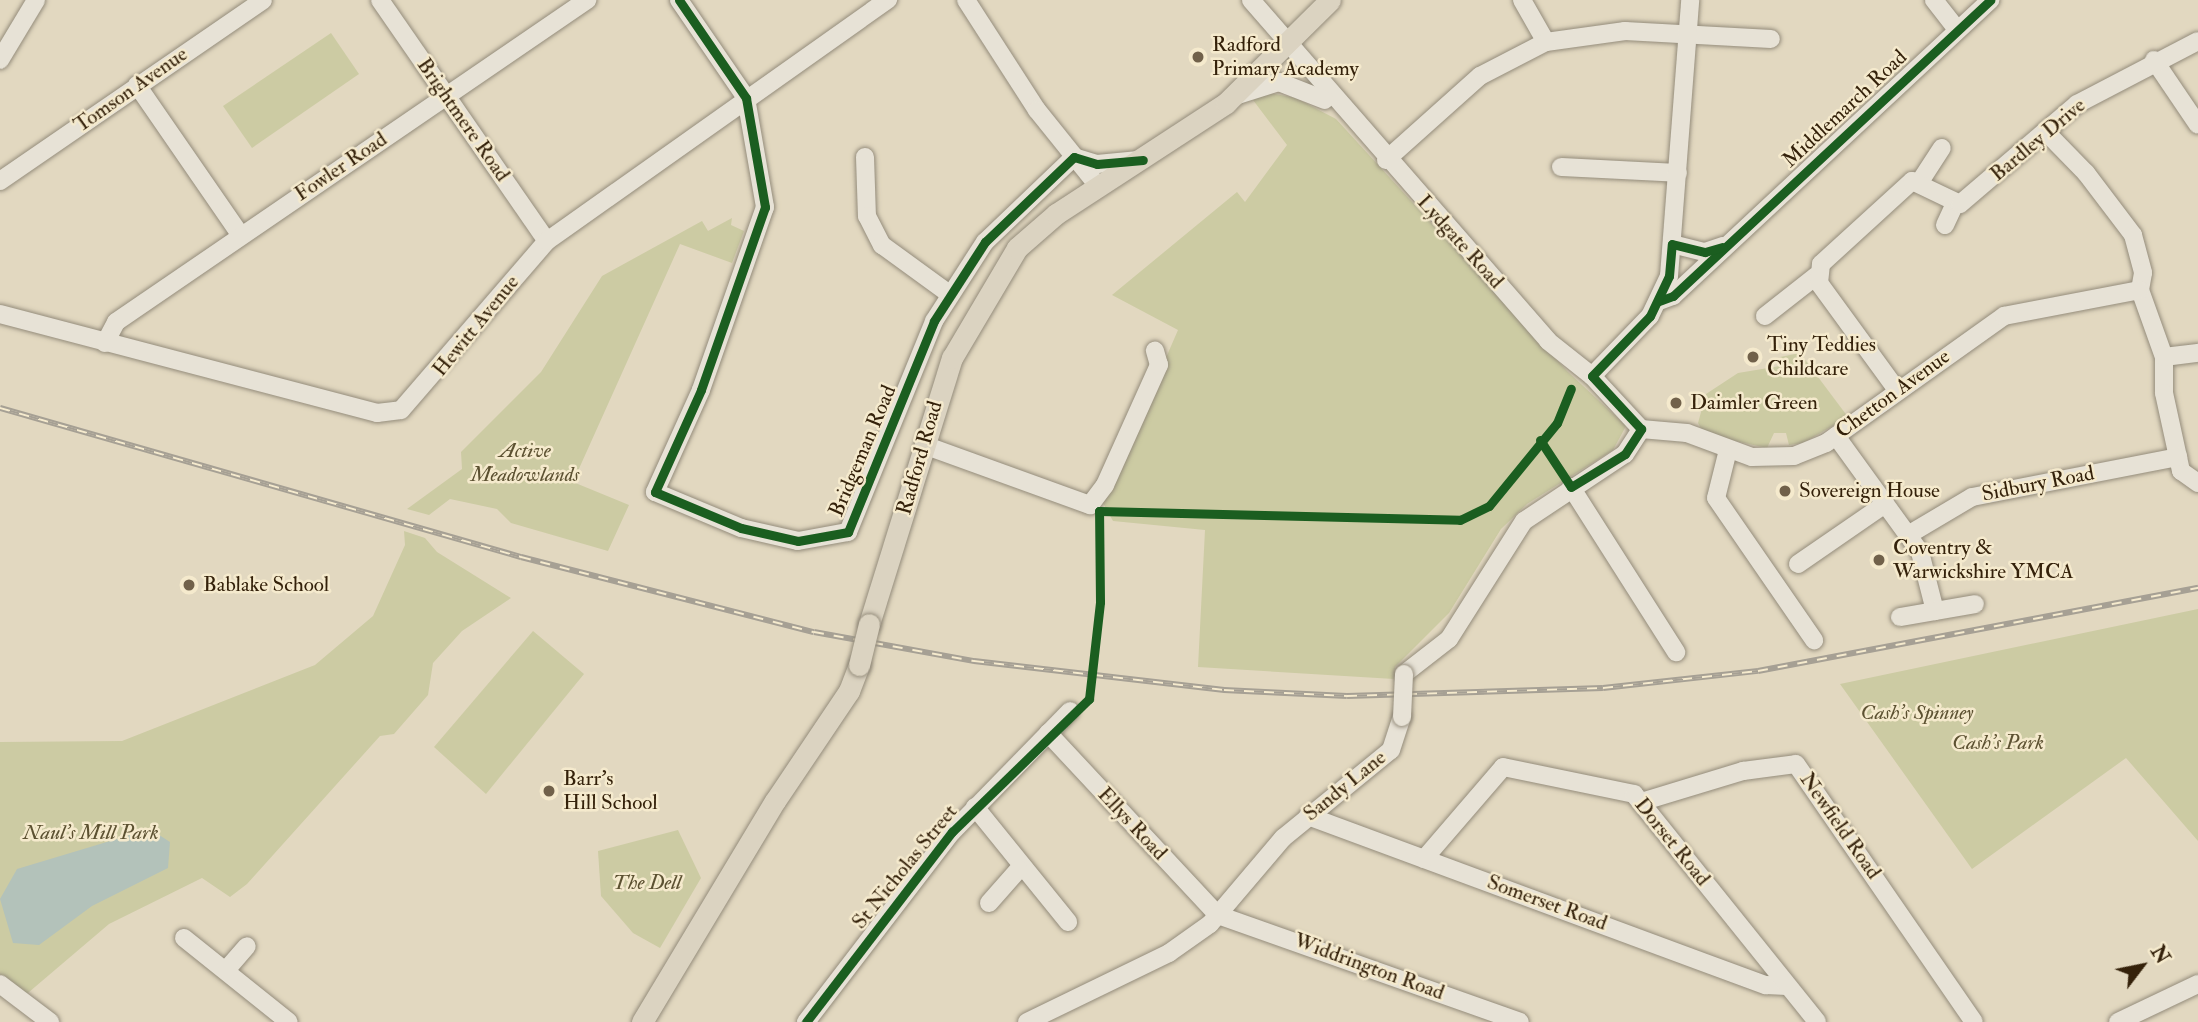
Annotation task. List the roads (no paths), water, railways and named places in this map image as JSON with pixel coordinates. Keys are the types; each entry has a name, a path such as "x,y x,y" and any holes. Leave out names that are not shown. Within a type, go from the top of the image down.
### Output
{"main road":[{"name":"Radford Road","path":"642,1022 775,801 849,691 952,358 993,280 1032,232 1226,103 1330,0"}],"street":[{"path":"0,60 36,0"},
{"name":"Tomson Avenue","path":"0,181 263,0"},
{"name":"Brightmere Road","path":"380,0 547,241"},
{"name":"Fowler Road","path":"105,343 116,322 587,0"},
{"path":"679,0 746,98"},
{"name":"Hewitt Avenue","path":"0,314 105,343 389,413 413,403 547,241 888,0"},
{"path":"966,0 1074,158 1098,186"},
{"name":"Lydgate Road","path":"1251,0 1286,46 1343,112 1548,341 1592,376 1641,429"},
{"path":"1522,0 1546,42"},
{"path":"1659,301 1672,244 1689,0"},
{"path":"1934,0 1957,29"},
{"name":"Middlemarch Road","path":"1592,376 1659,301 1673,296 1724,245 1990,0"},
{"path":"1386,160 1480,76 1546,42 1612,32 1771,39"},
{"name":"Bardley Drive","path":"1945,225 1955,204 2077,104 2154,60 2198,41"},
{"path":"2154,60 2198,125"},
{"path":"1226,103 1250,88 1279,82 1343,112"},
{"path":"137,85 241,236"},
{"name":"Bridgeman Road","path":"746,98 764,216 701,390 655,492 773,539 848,532 948,293 1006,219 1074,158"},
{"path":"2045,131 2126,224 2143,273 2140,290 2164,357 2164,393 2178,457 2193,481"},
{"path":"1922,180 1942,148"},
{"path":"865,157 867,216 882,245 948,293"},
{"path":"1074,158 1097,164 1143,160"},
{"path":"1561,167 1678,173"},
{"path":"1765,316 1816,276 1912,181 1922,180 1955,204"},
{"path":"1672,244 1704,252 1724,245"},
{"path":"1816,276 1897,390"},
{"name":"Chetton Avenue","path":"1641,429 1687,433 1728,450 1774,459 1816,449 1897,390 2012,313 2140,290"},
{"path":"924,445 1090,505 1105,485 1159,365 1155,351"},
{"path":"2164,357 2198,353"},
{"name":"Sandy Lane","path":"1027,1022 1169,953 1218,915 1308,816 1391,750 1402,717 1404,674 1449,639 1524,521 1571,486 1625,454 1641,429"},
{"path":"1836,436 1923,559 1935,611"},
{"path":"1728,450 1716,498 1814,640"},
{"name":"Sidbury Road","path":"1908,535 1972,497 2178,457"},
{"path":"1571,486 1675,652"},
{"path":"1798,564 1885,504"},
{"path":"1900,617 1975,604"},
{"name":"St Nicholas Street","path":"806,1022 975,807 1070,711"},
{"name":"Ellys Road","path":"1048,733 1218,915"},
{"name":"Newfield Road","path":"1641,802 1743,771 1797,764 1974,1022"},
{"name":"Dorset Road","path":"1424,859 1503,767 1634,794 1817,1022"},
{"path":"975,807 1019,869 1049,893 1068,922"},
{"name":"Somerset Road","path":"1308,816 1766,985 1787,986"},
{"path":"989,902 1019,869"},
{"name":"Widdrington Road","path":"1218,915 1520,1022"},
{"path":"184,938 227,969 289,1022"},
{"path":"227,969 247,946"},
{"path":"0,984 50,1022"},
{"path":"2118,1022 2194,993"}],"railway":[{"path":"0,408 521,557 814,632 974,661 1224,690 1347,696 1603,688 1758,671 2198,588"}],"place":[{"name":"Radford Primary Academy","path":"1198,57"},
{"name":"Tiny Teddies Childcare","path":"1753,357"},
{"name":"Daimler Green","path":"1676,403"},
{"name":"Sovereign House","path":"1785,491"},
{"name":"Coventry & Warwickshire YMCA","path":"1879,560"},
{"name":"Bablake School","path":"189,585"},
{"name":"Barr's Hill School","path":"549,791"}],"park label":[{"name":"Active Meadowlands","path":"525,463"},
{"name":"Cash’s Spinney","path":"1917,713"},
{"name":"Cash's Park","path":"1998,743"},
{"name":"Naul's Mill Park","path":"91,833"},
{"name":"The Dell","path":"647,883"}]}
